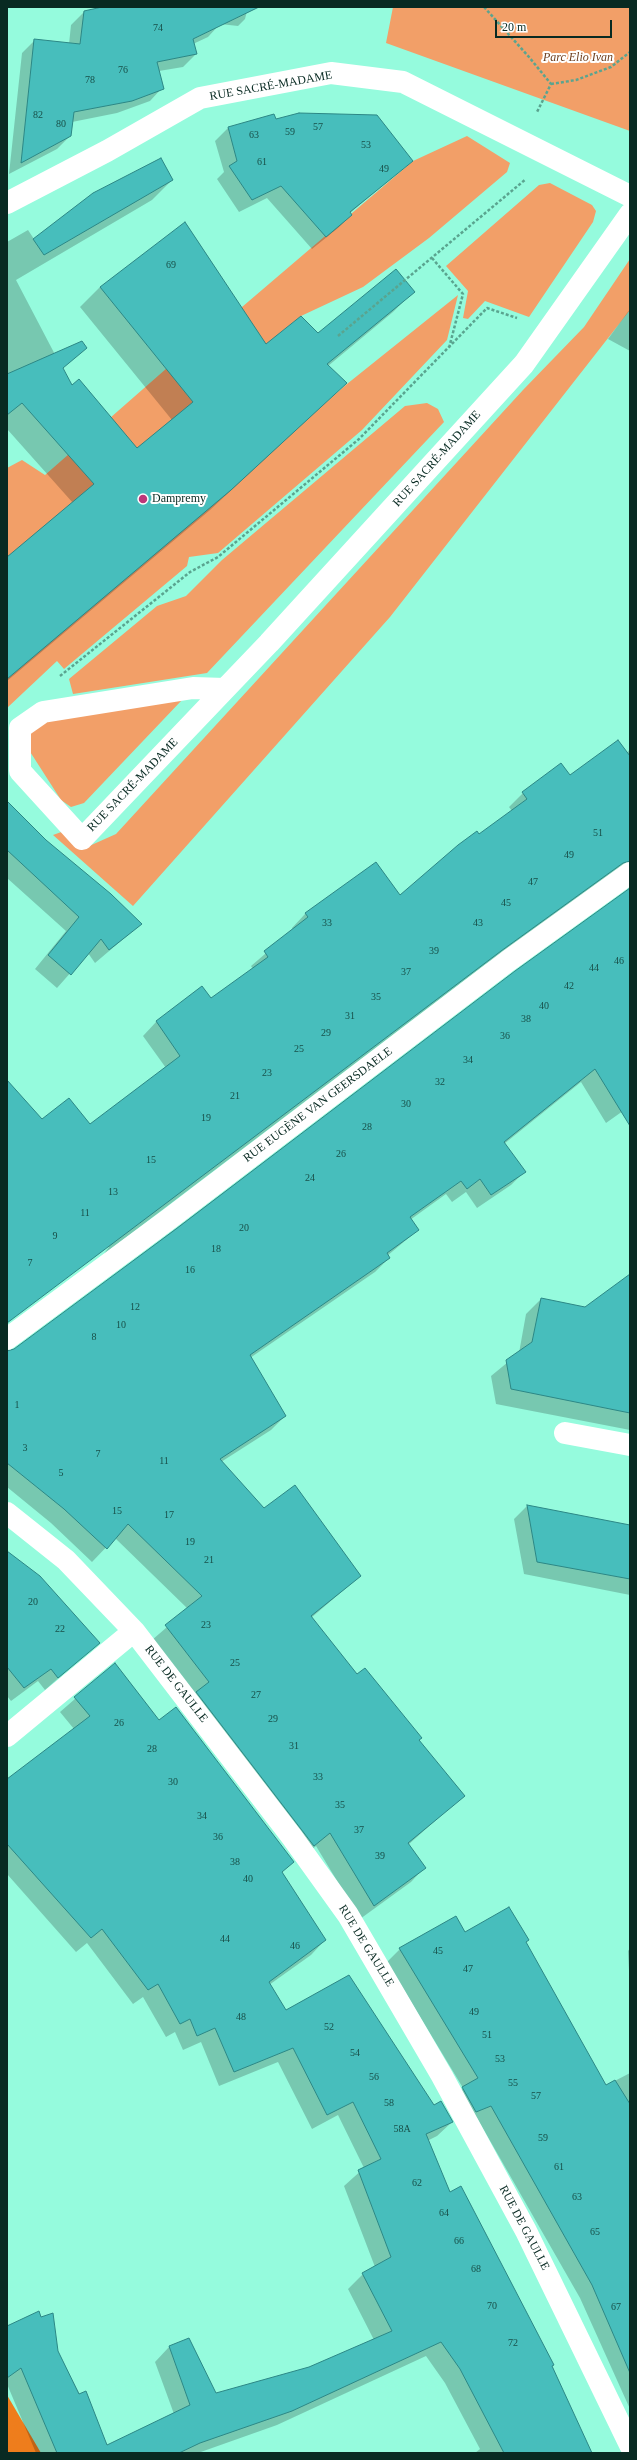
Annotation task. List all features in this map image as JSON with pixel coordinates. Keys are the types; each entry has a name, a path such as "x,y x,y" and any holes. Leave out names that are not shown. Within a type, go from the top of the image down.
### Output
{"street":[{"name":"RUE SACRÉ-MADAME","path":"7,203 107,151 200,98 331,73 403,82 630,196"},
{"name":"RUE SACRÉ-MADAME","path":"225,690 193,688 42,712 20,728 20,771 82,839 225,690 524,364 630,214"},
{"name":"RUE EUGÈNE VAN GEERSDAELE","path":"7,1339 176,1214 508,961 630,873"},
{"path":"564,1433 630,1445"},
{"name":"RUE DE GAULLE","path":"7,1513 66,1560 134,1631 292,1837 339,1903 374,1958 442,2076 526,2231 630,2444"},
{"path":"7,1736 134,1631"}],"path":[{"path":"484,7 529,56 550,84"},
{"path":"550,84 576,80 611,67 630,52"},
{"path":"534,118 550,84"},
{"path":"338,336 529,176"},
{"path":"432,258 463,294 449,348"},
{"path":"56,680 190,572 218,557 341,454 449,348 487,308 549,328"}],"green space":[{"name":"Parc Elio Ivan","path":"393,7 630,7 630,131 386,43"},
{"path":"467,136 510,163 507,172 429,238 363,287 301,316 7,558 7,468 22,460 45,475 167,368 242,307 413,161"},
{"path":"550,183 592,205 596,211 593,222 529,317 485,301 468,319 463,318 468,291 446,266 539,185"},
{"path":"630,259 630,310 390,617 133,906 53,835 64,831 87,847 116,834 523,390 584,327"},
{"path":"458,295 447,340 362,430 218,553 189,557 187,566 64,669 57,661 7,708 7,679 347,384"},
{"path":"427,403 438,409 444,422 207,673 73,694 69,679 157,606 186,596 222,560 405,406"},
{"path":"182,700 84,803 71,807 61,800 27,747 27,734 38,722"}],"shaded area":[{"path":"7,2395 41,2453 7,2453"}],"building":[{"path":"102,7 259,7 193,39 197,54 157,62 164,89 132,101 74,112 71,136 21,163 34,39 80,44 84,11"},
{"path":"299,113 377,115 413,161 350,212 352,215 326,237 281,186 252,200 229,166 237,161 228,127 274,114 276,119"},
{"path":"161,158 173,180 44,255 33,239 93,193"},
{"path":"185,222 266,344 301,316 318,333 396,269 415,292 327,364 347,383 231,490 7,679 7,557 94,484 22,403 7,415 7,374 82,341 87,348 63,368 72,385 79,379 137,448 193,402 100,287"},
{"path":"618,740 630,756 630,861 623,863 501,951 7,1323 7,1080 42,1119 69,1098 90,1124 180,1056 156,1021 202,986 211,998 268,957 264,951 308,917 305,913 376,862 400,895 458,845 477,831 479,834 527,799 522,792 561,763 570,775"},
{"path":"7,801 46,840 111,894 142,924 109,950 101,939 71,975 48,955 79,917 7,850"},
{"path":"630,888 630,1126 595,1069 504,1142 526,1172 491,1195 480,1179 467,1189 461,1181 410,1217 419,1230 387,1253 390,1258 250,1355 286,1416 220,1459 264,1508 295,1485 361,1576 311,1616 357,1674 365,1668 422,1738 419,1740 465,1796 408,1843 426,1868 374,1906 330,1833 314,1846 196,1692 209,1682 165,1625 202,1596 128,1524 107,1549 64,1509 7,1463 7,1351 14,1349 176,1229 515,971"},
{"path":"630,1274 630,1413 511,1389 506,1360 532,1342 541,1298 585,1307"},
{"path":"527,1505 630,1525 630,1579 537,1562"},
{"path":"7,1551 40,1576 100,1643 58,1678 51,1669 24,1688 7,1667"},
{"path":"115,1663 159,1720 176,1707 294,1862 282,1872 326,1940 269,1982 286,2010 349,1975 434,2105 441,2101 453,2122 426,2134 450,2192 461,2186 554,2365 552,2366 592,2453 504,2453 460,2369 441,2342 292,2411 200,2443 179,2453 57,2453 21,2368 7,2378 7,2326 39,2311 41,2317 53,2313 58,2351 79,2394 86,2391 107,2445 190,2405 169,2346 189,2338 216,2393 309,2367 392,2331 362,2273 391,2257 358,2170 381,2159 353,2102 327,2115 293,2048 234,2072 215,2028 197,2036 190,2019 180,2024 158,1984 148,1990 102,1929 91,1938 7,1844 7,1779 90,1716 74,1697"},
{"path":"509,1907 529,1940 526,1942 606,2085 615,2080 630,2104 630,2373 592,2285 491,2106 476,2112 462,2087 478,2078 399,1948 456,1916 465,1932"}],"place":[{"name":"Dampremy","path":"143,499"}]}
